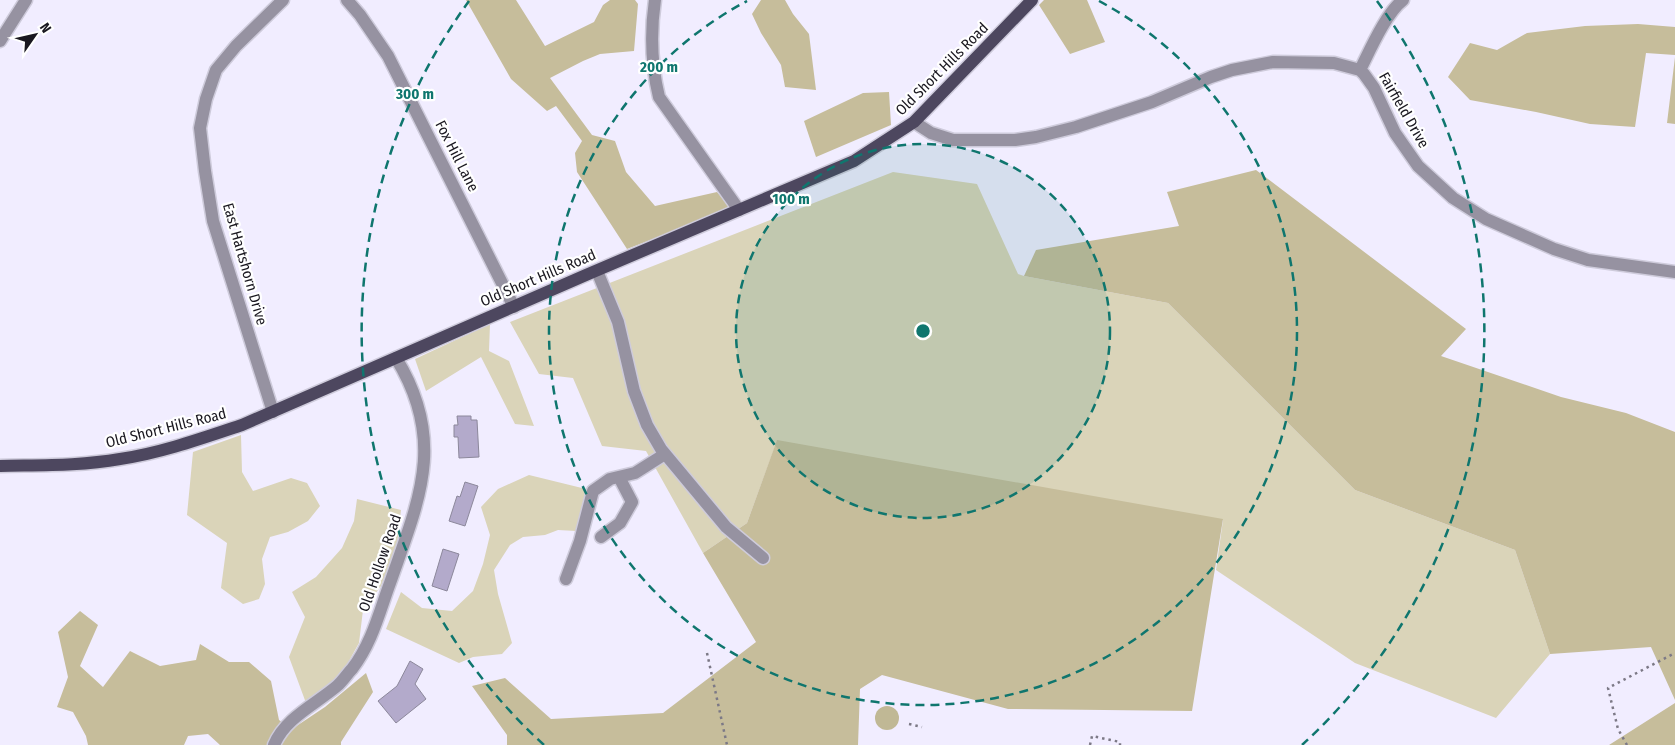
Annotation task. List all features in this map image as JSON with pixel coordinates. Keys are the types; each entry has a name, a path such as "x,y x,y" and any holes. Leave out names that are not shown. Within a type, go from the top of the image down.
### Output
{"main road":[{"name":"Old Short Hills Road","path":"0,466 76,464 120,459 207,437 242,425 854,161 914,122 1032,0"}],"street":[{"path":"0,41 26,0"},
{"name":"East Hartshorn Drive","path":"273,412 213,221 200,128 206,99 216,70 236,46 283,0"},
{"name":"Fox Hill Lane","path":"347,0 360,15 388,56 514,307"},
{"path":"655,0 651,39 653,68 659,97 739,210"},
{"path":"1360,70 1377,36 1403,0"},
{"name":"Fairfield Drive","path":"914,122 931,133 953,140 1015,140 1076,127 1152,102 1211,77 1251,66 1273,62 1334,63 1360,70 1374,88 1387,118 1418,166 1453,198 1486,219 1554,249 1588,260 1675,272"},
{"path":"598,270 618,322 634,391 647,425 665,454 726,527 763,558"},
{"name":"Old Hollow Road","path":"274,745 281,732 339,684 355,665 372,636 416,510 425,460 422,423 412,388 396,358"},
{"path":"566,579 580,542 592,491 610,479 635,473 665,454"},
{"path":"601,537 620,524 632,502 619,477"}],"path":[{"path":"706,653 727,745"},
{"path":"1627,745 1618,729 1608,688 1675,653"},
{"path":"909,724 922,727"},
{"path":"1090,745 1092,736 1120,742 1120,745"}],"shaded area":[{"path":"466,0 516,0 545,46 594,22 603,5 610,0 635,0 638,4 634,51 600,54 550,78 592,135 615,141 626,172 655,206 717,192 731,209 627,249 577,172 575,153 582,141 556,106 547,111 511,79"},
{"path":"761,0 785,0 793,14 809,34 816,90 785,87 781,65 761,33 752,14"},
{"path":"1044,0 1087,0 1105,42 1070,54 1039,5"},
{"path":"1638,24 1675,27 1675,55 1646,53 1635,127 1590,124 1470,100 1448,77 1470,43 1497,50 1527,33 1585,26"},
{"path":"1675,57 1675,124 1667,123"},
{"path":"889,92 891,125 816,157 804,121 863,93"},
{"path":"1256,170 1466,329 1441,356 1561,397 1626,413 1675,432 1675,700 1651,647 1550,654 1515,550 1355,490 1168,303 1024,276 1036,250 1179,226 1167,192"},
{"path":"893,172 977,184 1018,274 1168,303 1355,490 1515,550 1550,654 1496,718 1355,663 1216,570 1223,520 777,441 747,523 703,553 646,451 602,446 573,378 539,374 510,322"},
{"path":"490,324 489,351 509,361 534,426 515,424 481,357 426,391 415,359"},
{"path":"241,435 242,472 253,491 291,478 307,483 320,506 308,521 288,532 270,537 262,559 265,584 259,599 243,604 221,588 227,543 187,515 193,452"},
{"path":"777,440 1223,519 1192,711 1008,709 882,675 860,689 858,745 507,745 507,735 472,686 505,678 551,719 663,713 756,642 703,553 747,523"},
{"path":"529,475 586,489 576,531 558,530 545,535 523,537 510,545 494,570 498,594 512,643 502,654 473,657 459,663 386,629 401,592 422,608 452,611 473,591 483,564 490,535 481,507 498,489"},
{"path":"357,499 401,510 397,545 381,586 363,610 359,643 339,679 306,703 289,657 305,617 292,592 316,577 342,548 354,521"},
{"path":"80,611 98,625 80,666 103,687 130,651 160,666 196,660 200,644 229,662 249,662 271,681 279,720 292,729 325,707 366,673 373,692 341,742 341,745 220,745 208,734 188,736 184,745 88,745 86,736 73,712 57,707 68,677 58,632"},
{"path":"1675,703 1675,745 1609,745"},
{"path":"887,706 895,710 899,718 895,726 887,730 879,726 875,718 879,710"}],"building":[{"path":"457,416 471,416 471,420 477,420 479,457 459,458 458,437 454,437 454,425 458,425"},
{"path":"465,482 478,486 465,526 449,521 457,496 460,497"},
{"path":"443,549 459,554 447,591 432,586"},
{"path":"410,661 423,669 415,684 426,699 396,723 378,701 397,686"}]}
